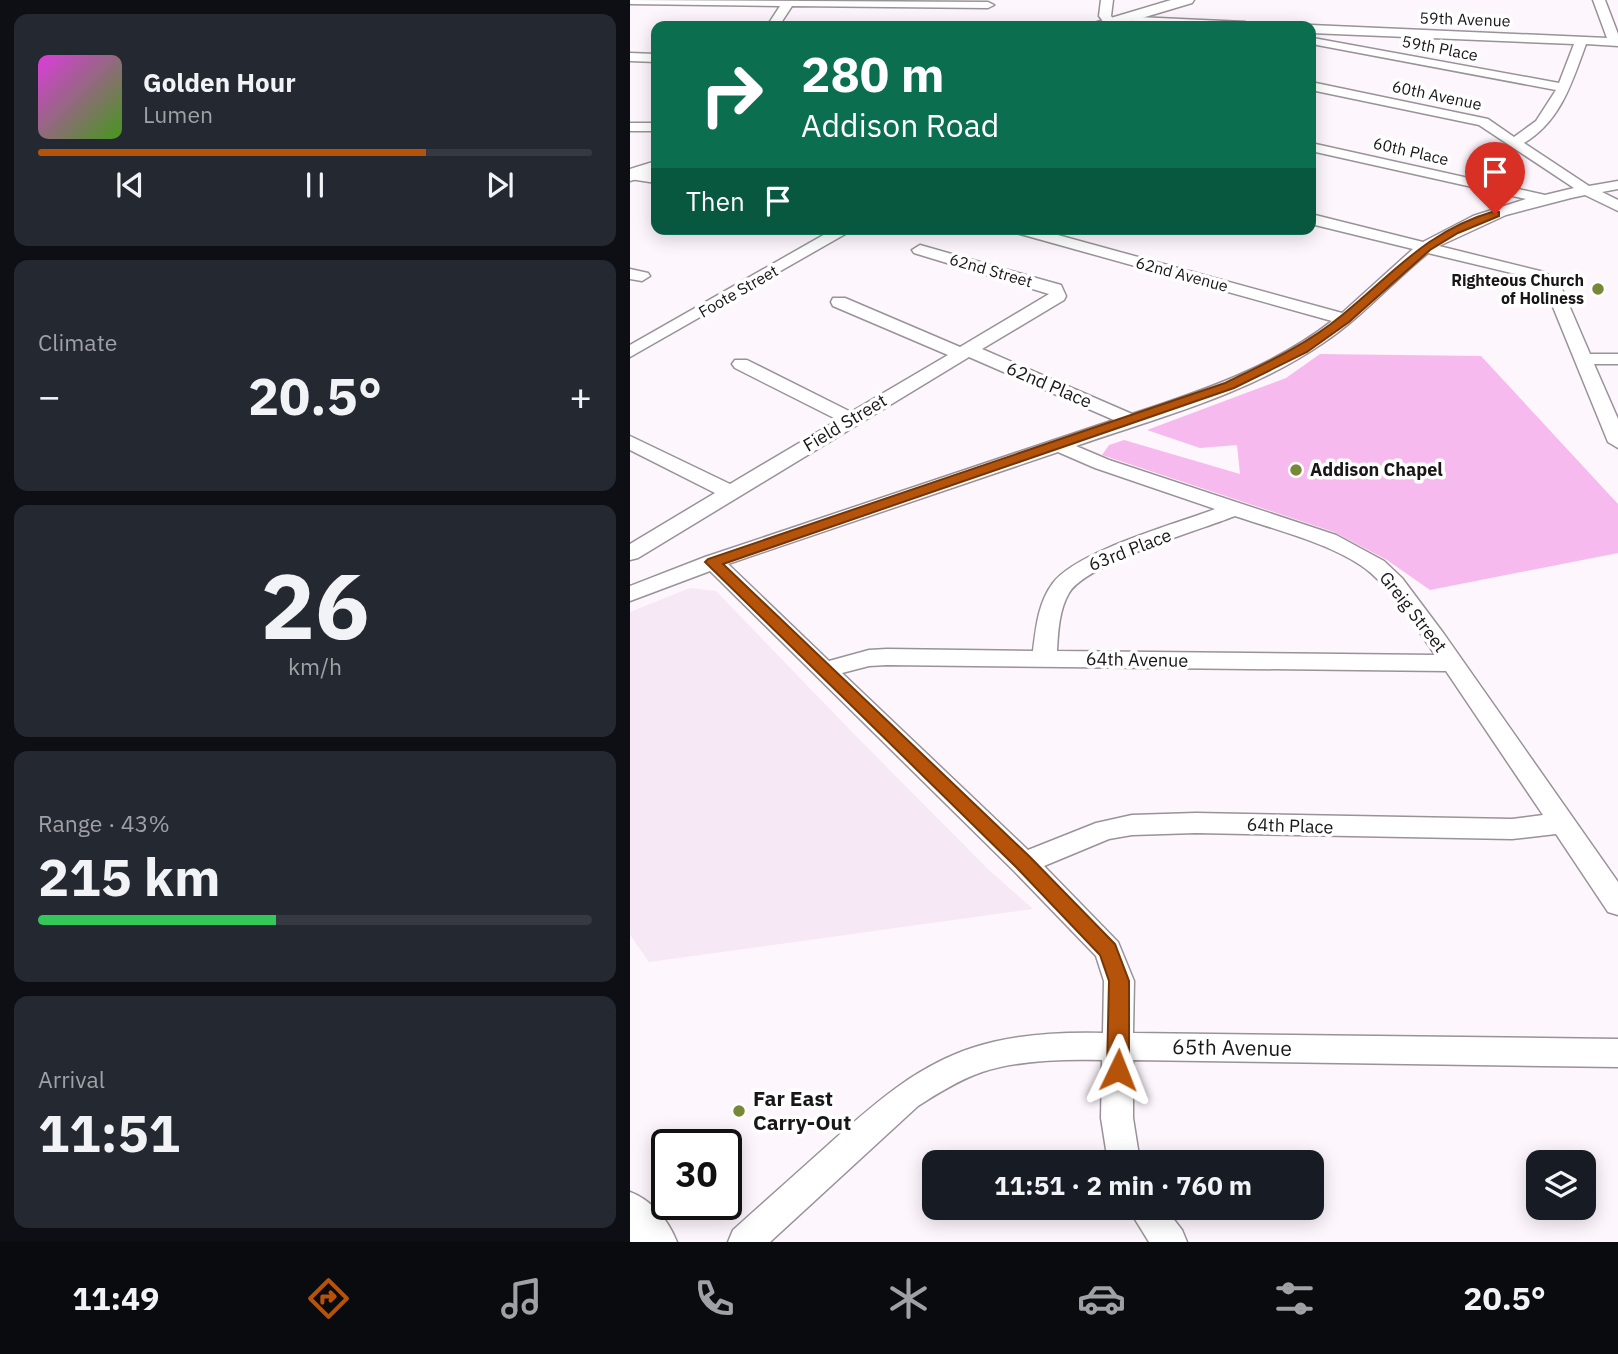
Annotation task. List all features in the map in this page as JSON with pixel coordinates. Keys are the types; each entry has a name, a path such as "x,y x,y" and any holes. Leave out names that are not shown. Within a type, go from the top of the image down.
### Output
{"main road":[{"path":"1122,21 1178,3 1203,0"},
{"path":"1131,21 1178,3"},
{"path":"630,175 651,169"},
{"path":"630,1213 655,1242"}],"street":[{"path":"1107,0 1105,16 1107,21"},
{"path":"1598,0 1617,42"},
{"path":"630,1 989,2 983,21"},
{"path":"776,21 790,1"},
{"path":"1137,20 1155,21"},
{"name":"59th Avenue","path":"1316,29 1617,42"},
{"path":"1515,142 1545,120 1557,104 1581,40"},
{"name":"59th Place","path":"1316,41 1563,88"},
{"path":"630,57 651,58"},
{"name":"60th Avenue","path":"1316,87 1478,121 1515,142 1586,190 1618,206"},
{"path":"630,127 651,127"},
{"name":"60th Place","path":"1316,148 1545,200"},
{"path":"630,175 651,178"},
{"path":"630,594 713,562 1216,391 1303,350 1345,319 1426,247 1482,219 1545,200 1618,185"},
{"path":"1316,220 1538,275 1551,282 1618,442"},
{"name":"Foote Street","path":"630,352 835,235"},
{"name":"62nd Avenue","path":"1040,235 1345,319"},
{"name":"62nd Street","path":"920,250 1035,282 1059,293"},
{"name":"Field Street","path":"630,553 1052,300 1059,293"},
{"name":"62nd Place","path":"839,302 1129,420"},
{"path":"1584,359 1618,359"},
{"path":"741,364 852,420"},
{"path":"630,442 729,492"},
{"name":"Greig Street","path":"1058,445 1102,464 1328,540 1376,566 1394,583 1452,663 1618,904"},
{"name":"63rd Place","path":"1044,659 1050,612 1063,584 1072,576 1094,563 1234,509"},
{"path":"713,562 1024,863 1090,929 1113,961 1119,981 1117,1118 1122,1150"},
{"name":"64th Avenue","path":"824,670 869,658 1452,663"},
{"name":"64th Place","path":"1024,863 1094,834 1132,825 1196,823 1490,830 1563,823"},
{"name":"65th Avenue","path":"746,1242 907,1097 934,1079 976,1060 1008,1052 1069,1046 1118,1046 1618,1053"},
{"path":"1154,1220 1170,1242"}],"shaded area":[{"path":"1320,354 1481,356 1618,504 1618,553 1430,590 1387,560 1334,532 1102,455 1109,445 1124,440 1240,474 1237,445 1200,448 1147,430 1286,378"},
{"path":"690,588 716,591 989,870 1033,909 649,962 630,935 630,612"}],"place":[{"name":"Righteous Church of Holiness","path":"1598,289"},
{"name":"Addison Chapel","path":"1296,470"},
{"name":"Far East Carry-Out","path":"739,1111"}],"route":[{"path":"1118,1070 1119,981 1108,950 1024,863 713,562 1230,386 1303,350 1345,319 1426,247 1454,231 1495,214"}]}
